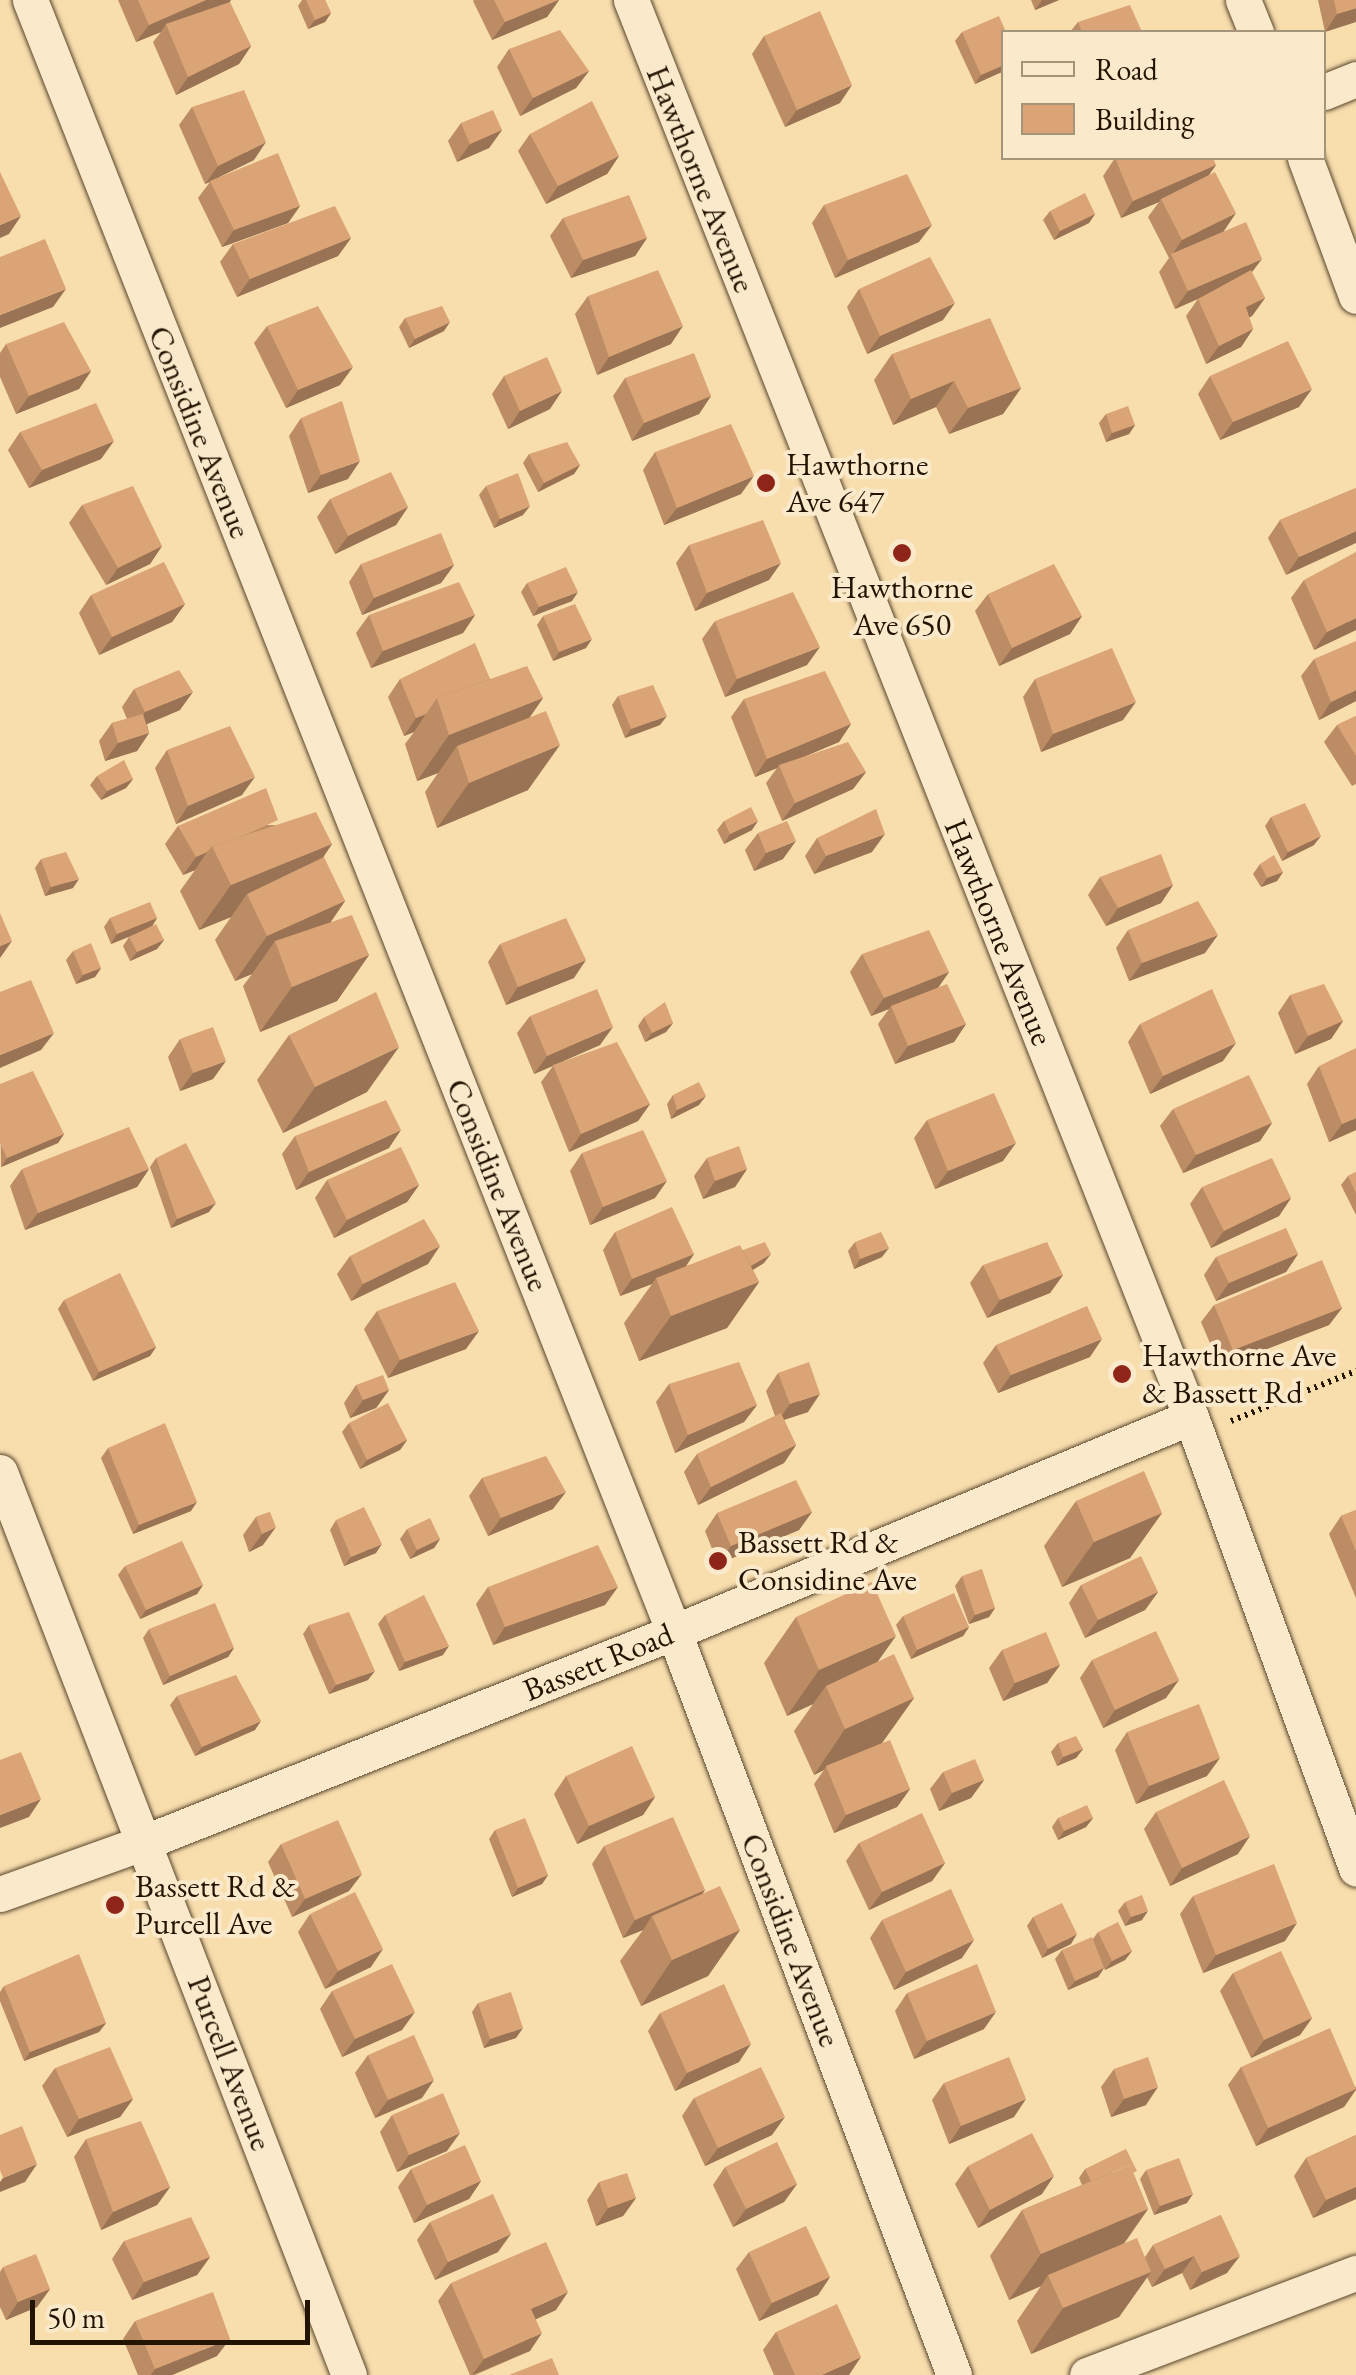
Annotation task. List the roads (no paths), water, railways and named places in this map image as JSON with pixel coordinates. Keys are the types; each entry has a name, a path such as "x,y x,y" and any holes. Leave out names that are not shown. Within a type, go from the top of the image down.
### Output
{"street":[{"name":"Considine Avenue","path":"30,0 674,1632 954,2375"},
{"name":"Hawthorne Avenue","path":"631,0 1208,1420 1356,1869"},
{"path":"1243,0 1255,30"},
{"path":"1326,91 1356,79"},
{"path":"1306,160 1356,296"},
{"name":"Bassett Road","path":"0,1894 145,1842 1208,1420"},
{"name":"Purcell Avenue","path":"0,1472 349,2375"},
{"path":"1088,2375 1356,2274"}],"place":[{"name":"Hawthorne Ave 647","path":"766,483"},
{"name":"Hawthorne Ave 650","path":"902,553"},
{"name":"Hawthorne Ave & Bassett Rd","path":"1122,1374"},
{"name":"Bassett Rd & Considine Ave","path":"718,1561"},
{"name":"Bassett Rd & Purcell Ave","path":"115,1905"}]}
